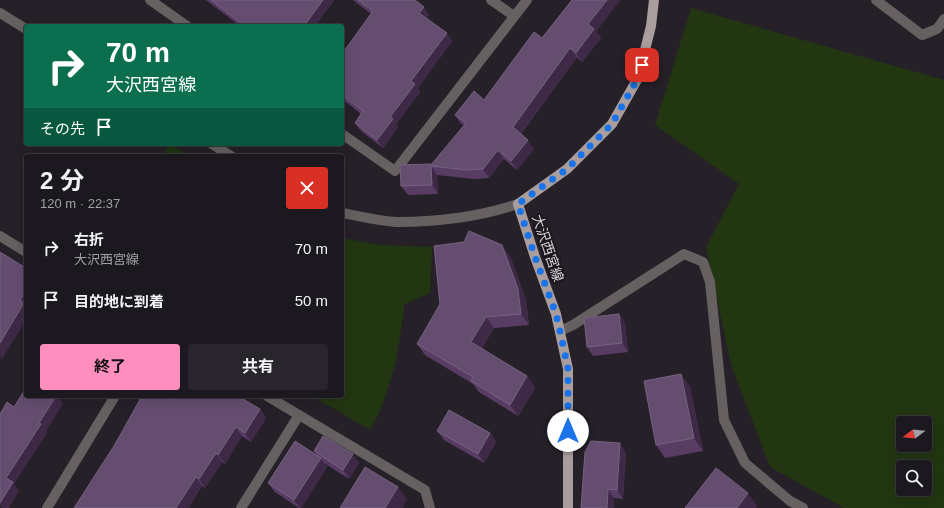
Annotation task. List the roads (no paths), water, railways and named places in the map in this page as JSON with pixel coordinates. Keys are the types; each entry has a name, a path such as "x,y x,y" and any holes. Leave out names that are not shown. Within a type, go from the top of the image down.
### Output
{"main road":[{"name":"大沢西宮線","path":"568,508 568,369 556,314 535,257 518,204 567,169 612,124 638,78 651,26 654,0"}],"street":[{"path":"150,0 184,24"},
{"path":"491,0 514,16"},
{"path":"344,135 394,171 527,0"},
{"path":"876,0 922,35 937,29 942,22"},
{"path":"0,13 24,28"},
{"path":"215,146 228,154"},
{"path":"344,213 396,222 440,220 487,213 518,204"},
{"path":"0,237 24,251"},
{"path":"560,331 573,325 684,254 703,262 710,282 724,420 745,463 799,507"},
{"path":"47,508 114,398"},
{"path":"270,398 424,490 430,508"},
{"path":"241,508 299,415"}]}
